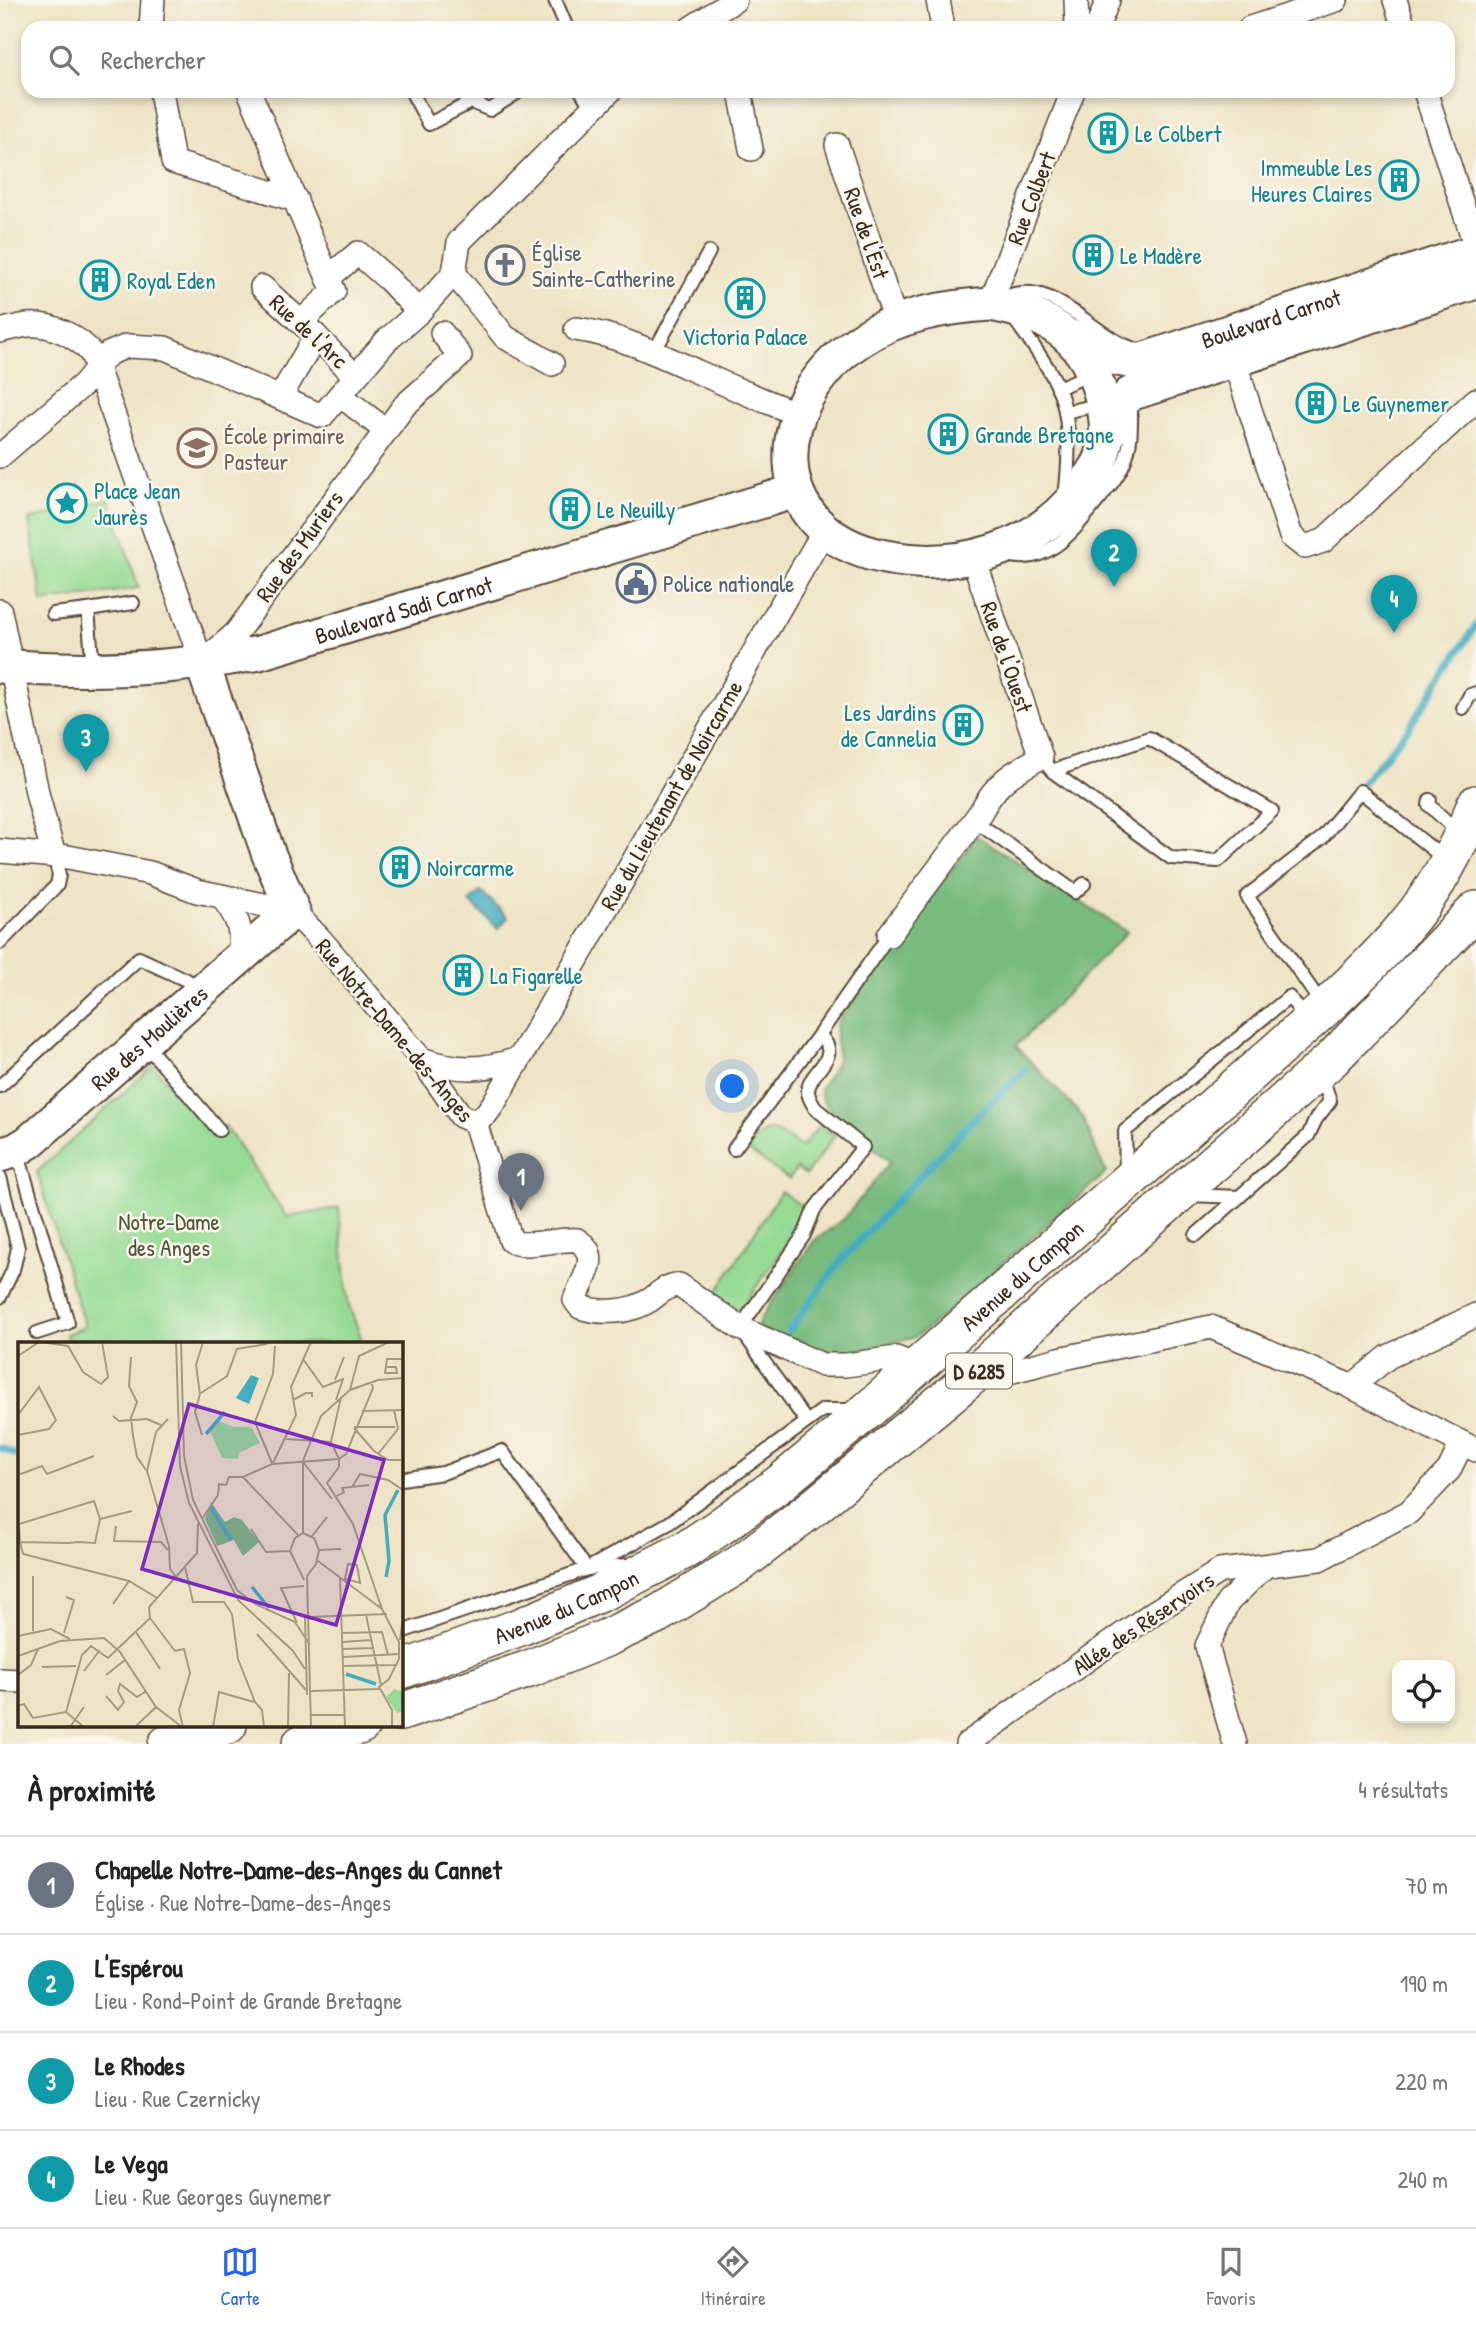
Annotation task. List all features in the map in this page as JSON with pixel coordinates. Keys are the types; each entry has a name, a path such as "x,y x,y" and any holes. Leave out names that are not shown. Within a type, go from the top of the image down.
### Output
{"main road":[{"name":"Boulevard Carnot","path":"1133,389 1476,249"},
{"name":"Boulevard Carnot","path":"1133,389 1234,360 1476,282"},
{"path":"998,306 1019,309 1038,316 1067,335 1093,373 1133,389 1101,459 1087,482 1064,510 1037,531 986,554 918,561 883,556 855,548 824,531 808,512 796,491 792,471 792,432 808,393 840,356 858,341 896,321 943,309 998,306"},
{"name":"Boulevard Carnot","path":"1067,335 1118,359 1131,362 1133,389"},
{"name":"Boulevard Sadi Carnot","path":"6,666 93,669 202,663 259,653 796,491"},
{"name":"Rue Notre-Dame-des-Anges","path":"202,663 269,855 293,911"},
{"name":"Avenue du Campon","path":"402,1670 565,1609 663,1562 770,1491 867,1410 1318,1016 1405,927 1462,842"},
{"name":"Avenue du Campon","path":"402,1712 606,1639 658,1614 741,1563 964,1384 1319,1070 1476,910"},
{"name":"Rue des Moulières","path":"5,1161 128,1048 204,989 293,911"},
{"path":"167,1744 222,1727"},
{"path":"301,1744 355,1727"}],"street":[{"path":"152,21 153,0"},
{"path":"716,21 735,0"},
{"path":"938,0 942,21"},
{"path":"1076,0 1077,21"},
{"path":"1100,21 1108,0"},
{"path":"1272,21 1336,0"},
{"path":"1395,0 1402,21"},
{"path":"162,98 173,162 296,200"},
{"path":"252,98 334,291 308,329 280,397"},
{"path":"0,456 86,383 108,354 131,346 165,348 322,416 386,341 423,311 454,273 459,242 595,98"},
{"path":"741,98 751,149"},
{"name":"Rue Colbert","path":"998,306 1071,98"},
{"path":"1427,98 1476,249"},
{"name":"Rue de l'Est","path":"837,145 896,321"},
{"path":"328,278 358,253 423,311"},
{"path":"454,273 505,337 552,364"},
{"name":"Rue de l'Arc","path":"262,287 355,376"},
{"path":"0,331 28,325 57,330 85,345 98,369 202,663"},
{"path":"576,329 604,333 654,352 798,414"},
{"name":"Rue des Muriers","path":"202,663 236,632 405,405 460,356 442,333"},
{"path":"1234,360 1291,536 1304,547 1324,541 1476,400"},
{"path":"340,394 385,430"},
{"name":"Rue du Lieutenant de Noircarme","path":"475,1122 486,1114 494,1103 824,531"},
{"name":"Rue de l'Ouest","path":"986,554 1046,764"},
{"path":"0,611 6,666 54,856"},
{"path":"889,935 975,821 992,792 1009,775 1046,764"},
{"path":"0,851 54,856 150,873 197,891 293,911"},
{"path":"221,896 236,918 241,932 238,958"},
{"name":"Rue Notre-Dame-des-Anges","path":"293,911 321,940 421,1059 461,1116 475,1122 511,1241 518,1245 576,1240 588,1251 590,1269 578,1291 576,1304 599,1311 630,1309 648,1301 666,1287 679,1285 740,1328 822,1364 846,1365 896,1359 916,1366"},
{"path":"421,1059 444,1066 475,1069 489,1068 519,1059"},
{"path":"1351,1387 1388,1357 1476,1315"},
{"path":"964,1384 1059,1359 1211,1327 1351,1387 1469,1447"},
{"path":"1024,1331 1024,1342 1031,1354 1045,1360 1059,1359"},
{"name":"Allée des Réservoirs","path":"967,1744 1157,1611 1220,1571 1319,1559 1409,1512 1469,1447"},
{"path":"1235,1744 1207,1646 1228,1602 1264,1567"},
{"path":"0,1680 18,1681"}],"lane":[{"path":"555,0 564,21"},
{"path":"415,98 429,124 471,102 490,110 509,98"},
{"path":"654,352 709,252"},
{"path":"1065,412 1476,264"},
{"path":"986,554 1030,558 1052,548 1070,535 1111,485 1124,461 1131,439 1133,389 1130,347 1053,300 1038,294 1011,294 998,306 1039,354 1058,388 1065,412 1069,466 1064,510"},
{"path":"1058,388 1093,373"},
{"path":"53,614 133,603"},
{"path":"88,610 93,669"},
{"path":"1463,708 1470,695 1476,693"},
{"path":"1149,738 1272,811 1218,861 1171,858 1046,764 1149,738"},
{"path":"1318,1016 1247,896 1322,838 1360,791 1462,842"},
{"path":"1430,800 1429,805 1462,842"},
{"path":"975,821 1075,892 1084,884"},
{"path":"0,943 57,885 59,874 54,856"},
{"path":"734,1149 889,935"},
{"path":"0,1086 139,958 204,989"},
{"path":"806,1420 740,1328 804,1235 814,1210 863,1147 815,1108 810,1099 810,1084 828,1055 827,1044 818,1035"},
{"path":"128,1048 219,1130"},
{"path":"1196,1235 1308,1136 1316,1119 1331,1101 1319,1070"},
{"path":"0,1297 13,1270 19,1248 5,1161"},
{"path":"5,1161 68,1323 37,1333"},
{"path":"1178,1195 1239,1197"},
{"path":"402,1632 587,1569 669,1523 823,1410 867,1410"},
{"path":"402,1479 443,1473 502,1451 587,1569"},
{"path":"587,1569 663,1562"}],"green space":[{"path":"109,499 139,588 42,602 29,520"},
{"path":"977,836 1127,932 1016,1046 1082,1116 1106,1173 930,1327 913,1338 827,1357 757,1327 814,1241 844,1219 890,1162 828,1108 821,1095 820,1089 837,1058 837,1023"},
{"name":"Notre-Dame des Anges","path":"153,1066 214,1134 225,1126 287,1217 339,1208 348,1303 363,1342 68,1342 66,1334 85,1327 37,1172"},
{"path":"819,1126 835,1135 806,1175 797,1168 789,1179 747,1150 767,1131 779,1133 802,1147"},
{"path":"781,1191 801,1206 802,1220 799,1228 741,1308 733,1310 713,1298"}],"water":[{"path":"481,891 508,917 498,929 470,902"}],"waterway":[{"path":"1362,784 1408,729 1476,625"},
{"path":"789,1331 842,1259 963,1130 1026,1069"},
{"path":"0,1448 18,1456"}],"place":[{"name":"Le Colbert","path":"1108,133"},
{"name":"Immeuble Les Heures Claires","path":"1399,180"},
{"name":"Le Madère","path":"1093,255"},
{"name":"Église Sainte-Catherine","path":"505,265"},
{"name":"Royal Eden","path":"100,280"},
{"name":"Victoria Palace","path":"745,298"},
{"name":"Le Guynemer","path":"1316,403"},
{"name":"Grande Bretagne","path":"948,434"},
{"name":"École primaire Pasteur","path":"197,448"},
{"name":"Place Jean Jaurès","path":"67,503"},
{"name":"Le Neuilly","path":"570,509"},
{"name":"Police nationale","path":"636,583"},
{"name":"L'Espérou","path":"1114,587"},
{"name":"Le Vega","path":"1394,633"},
{"name":"Les Jardins de Cannelia","path":"963,725"},
{"name":"Le Rhodes","path":"86,772"},
{"name":"Noircarme","path":"400,867"},
{"name":"La Figarelle","path":"463,975"},
{"name":"Chapelle Notre-Dame-des-Anges du Cannet","path":"521,1211"}]}
